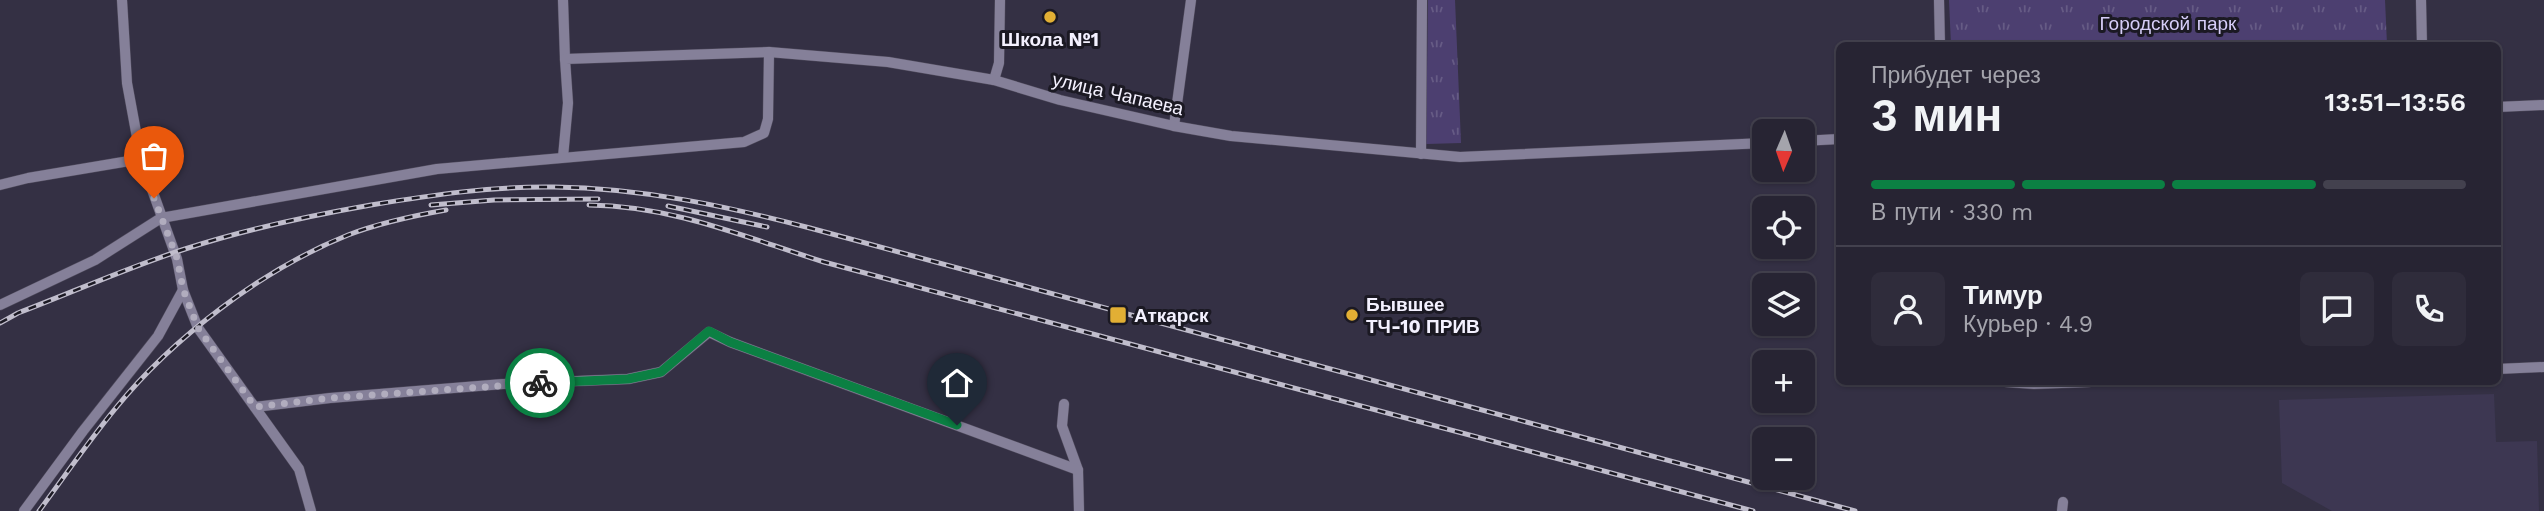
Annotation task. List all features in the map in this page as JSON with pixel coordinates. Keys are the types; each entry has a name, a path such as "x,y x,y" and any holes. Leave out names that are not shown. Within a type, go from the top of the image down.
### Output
{"street":[{"path":"122,0 127,83 141,159 174,252 183,289 198,328 299,469 311,511"},
{"path":"563,0 568,103 563,157"},
{"path":"994,80 999,62 1000,0"},
{"path":"1174,126 1191,0"},
{"path":"1421,154 1422,0"},
{"path":"1938,0 1940,42"},
{"path":"2421,0 2422,42"},
{"path":"0,305 95,260 160,218 437,169 744,142 764,133 768,119 769,52"},
{"name":"улица Чапаева","path":"565,59 769,52 888,62 994,80 1060,100 1231,136 1460,157 1752,144"},
{"path":"2501,107 2544,105"},
{"path":"1815,140 1836,139"},
{"path":"0,185 141,159"},
{"path":"24,511 158,336 183,289"},
{"path":"255,407 491,385 628,379 661,372 709,331 730,342 1078,470"},
{"path":"2501,369 2544,367"},
{"path":"1064,404 1062,426 1078,470 1079,511"}],"shaded area":[{"path":"2494,394 2496,442 2537,441 2539,511 2332,511 2282,483 2279,400"}],"green space":[{"path":"1428,0 1455,0 1461,143 1426,144"},
{"name":"Городской парк","path":"1949,0 2385,0 2387,42 1951,42"}],"railway":[{"path":"0,323 18,313 164,256 231,235 301,218 394,201 485,190 554,187 619,191 747,212 810,228 1855,511"},
{"path":"431,205 494,200 598,199"},
{"path":"589,205 650,211 708,224 824,262 1753,511"},
{"path":"668,206 767,227"},
{"path":"39,511 95,434 138,383 191,332 221,308 284,267 348,235 396,220 446,210"}],"way so far":[{"path":"154,198 177,258 183,289 198,328 255,407 330,398 540,383"}],"place":[{"name":"Школа №1","path":"1050,17"},
{"name":"Аткарск","path":"1118,315"},
{"name":"Бывшее ТЧ-10 ПРИВ","path":"1352,315"}],"route":[{"path":"540,383 628,379 661,372 709,331 730,342 957,425"}]}
